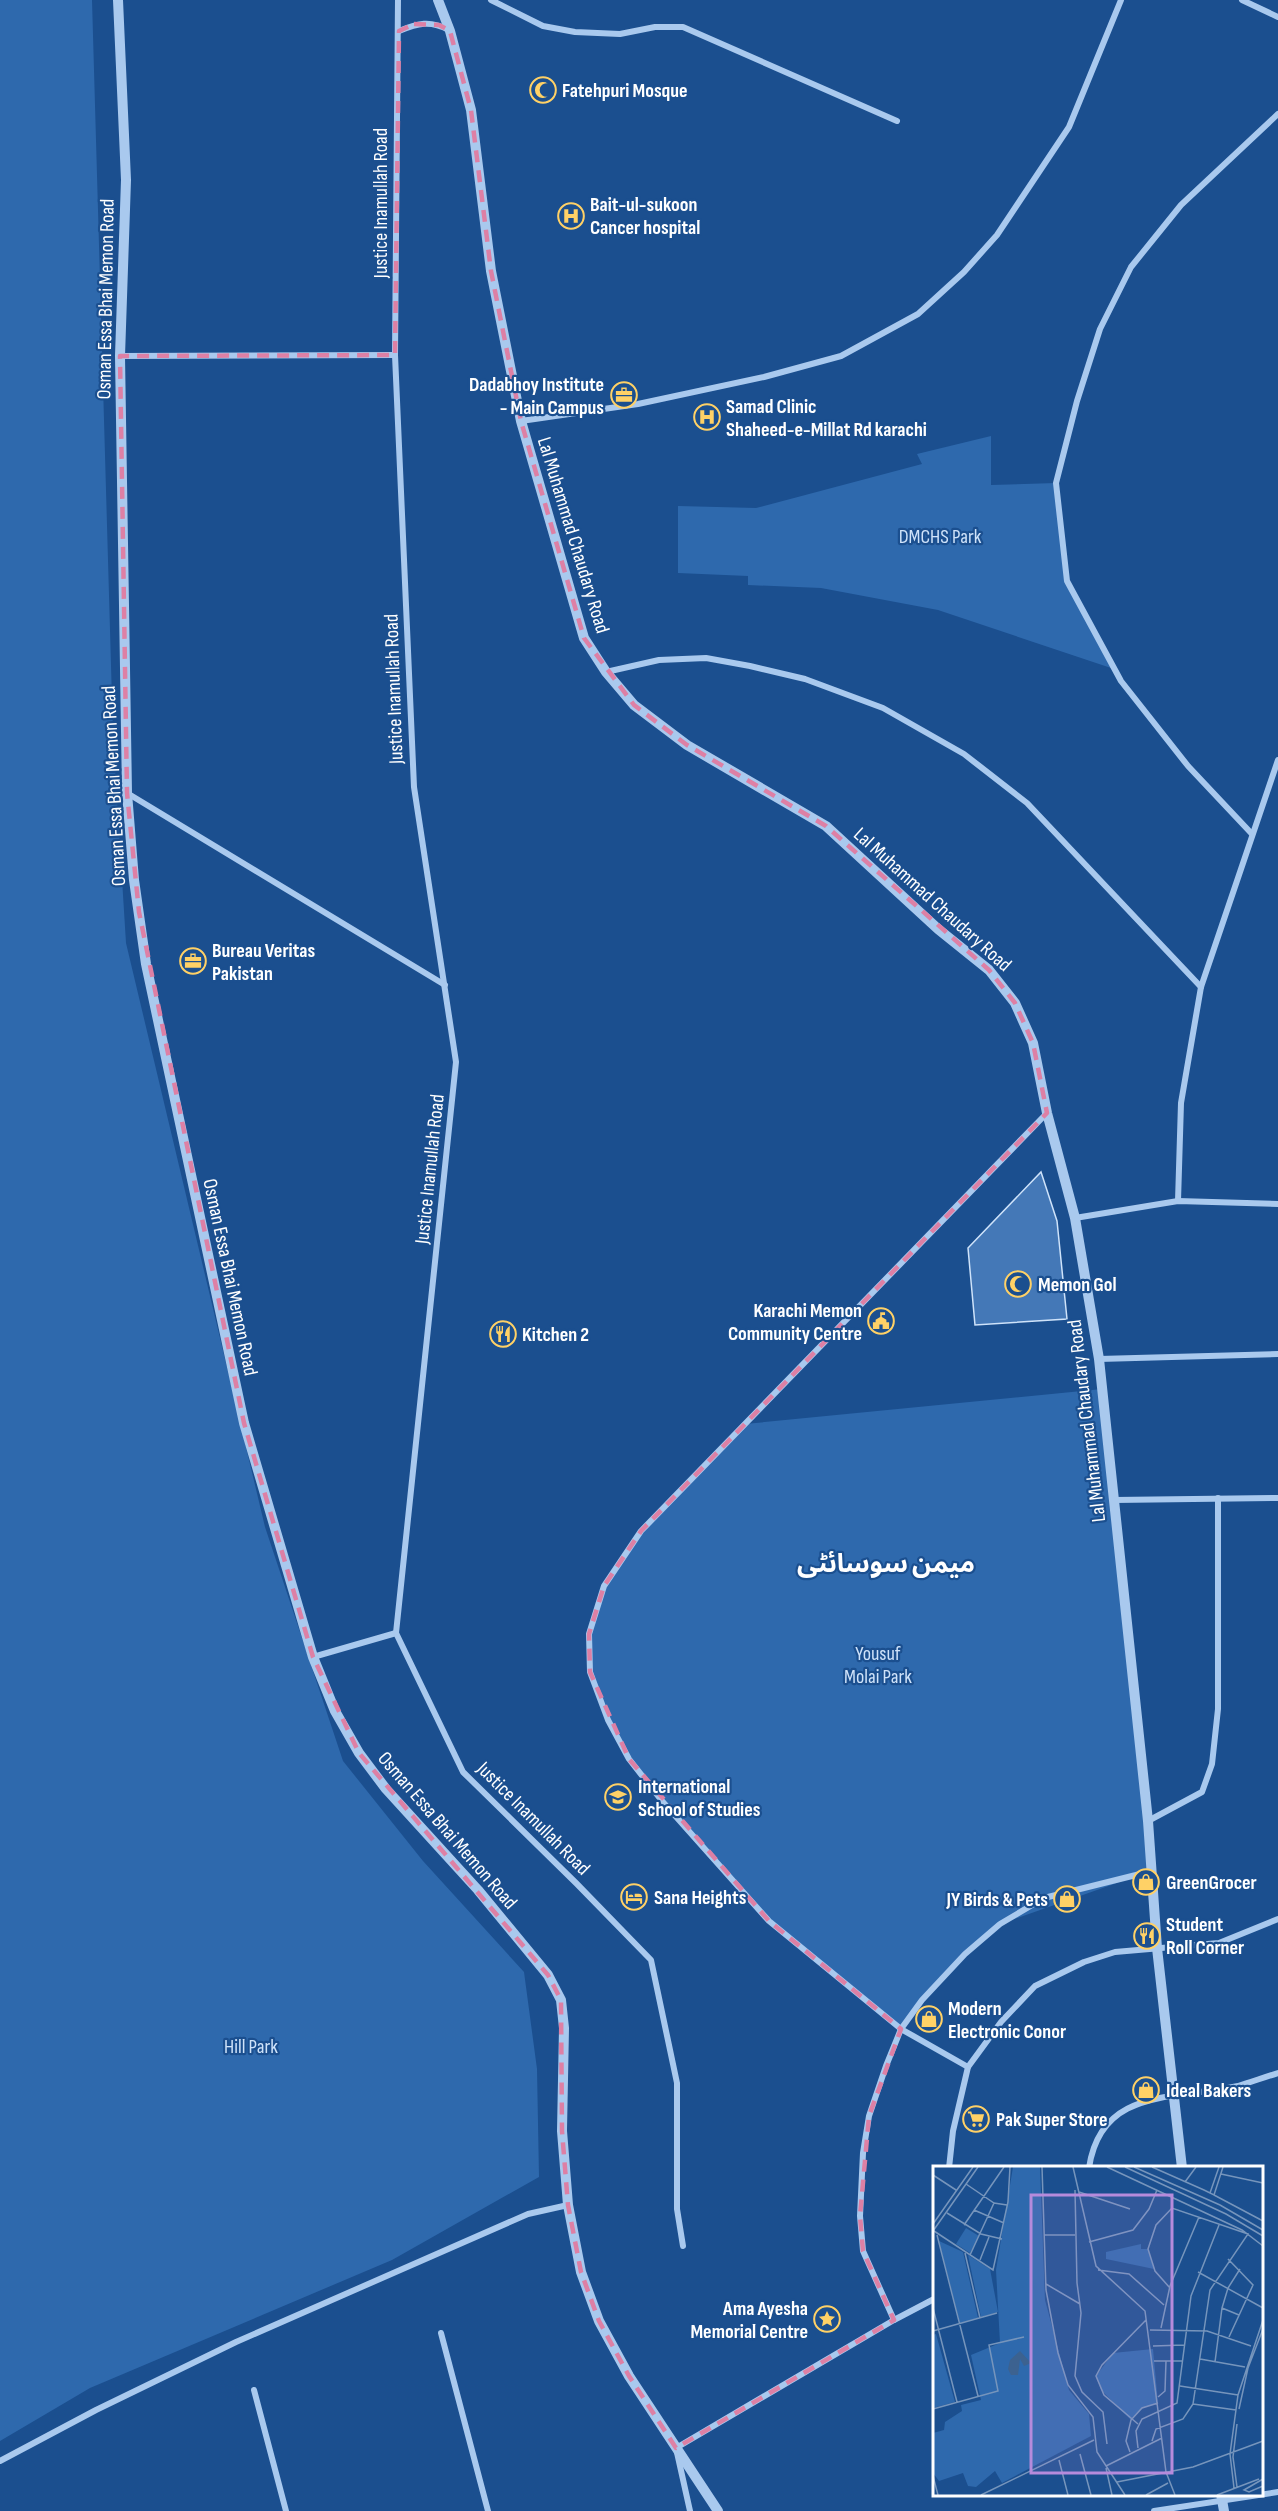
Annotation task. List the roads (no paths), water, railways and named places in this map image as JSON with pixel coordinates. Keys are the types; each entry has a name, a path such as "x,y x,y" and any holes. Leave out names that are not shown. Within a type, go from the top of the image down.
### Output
{"street":[{"name":"Osman Essa Bhai Memon Road","path":"118,0 126,180 120,356 127,793 134,880 146,964 244,1423 313,1657 335,1711 359,1753 386,1789 477,1890 548,1975 561,2000 564,2028 562,2131 568,2205 581,2272 599,2321 629,2376 718,2511"},
{"name":"Justice Inamullah Road","path":"398,0 395,355 414,787 456,1062 396,1633 463,1772 651,1960 677,2083 677,2209 683,2246"},
{"name":"Lal Muhammad Chaudary Road","path":"438,0 450,31 471,110 491,271 521,421 584,638 606,672 634,705 687,745 826,826 938,929 989,970 1015,1003 1033,1043 1047,1113 1075,1218 1099,1359 1148,1821 1157,1948 1182,2166"},
{"path":"491,0 543,26 575,32 620,34 655,27 683,27 897,122"},
{"path":"521,421 638,404 764,377 841,356 918,314 964,272 996,235 1069,127 1121,0"},
{"path":"1242,0 1278,16"},
{"path":"399,31 414,24 429,22 450,31"},
{"path":"1252,834 1188,766 1121,681 1067,581 1056,483 1077,401 1100,329 1131,267 1180,205 1278,114"},
{"path":"120,356 395,355"},
{"path":"606,672 659,660 706,658 805,679 883,708 964,754 1027,803 1201,987"},
{"path":"1178,1201 1180,1103 1201,987 1278,760"},
{"path":"127,793 445,985"},
{"path":"969,2067 901,2029 769,1921 662,1801 636,1768 608,1720 590,1672 589,1634 604,1586 641,1531 1047,1113"},
{"path":"1075,1218 1178,1201 1278,1204"},
{"path":"1099,1359 1278,1354"},
{"path":"1148,1821 1202,1792 1212,1764 1218,1709 1218,1498"},
{"path":"1114,1500 1278,1498"},
{"path":"313,1657 396,1633"},
{"path":"894,2320 863,2251 860,2216 863,2153 869,2116 901,2029 922,2000 964,1954 1000,1924 1044,1898 1152,1871"},
{"path":"949,2166 953,2131 969,2067 1001,2022 1035,1986 1084,1962 1105,1955 1116,1952 1219,1943 1278,1918"},
{"path":"1089,2166 1093,2146 1102,2131 1125,2108 1157,2097 1237,2086 1278,2073"},
{"path":"0,2461 96,2410 236,2342 528,2214 568,2205"},
{"path":"690,2511 676,2448 933,2300"},
{"path":"441,2333 488,2511"},
{"path":"254,2390 286,2511"},
{"path":"1263,2495 1278,2492"},
{"path":"1154,2511 1256,2496"}],"place":[{"name":"Fatehpuri Mosque","path":"543,90"},
{"name":"Bait-ul-sukoon Cancer hospital","path":"571,216"},
{"name":"Dadabhoy Institute - Main Campus","path":"624,395"},
{"name":"Samad Clinic Shaheed-e-Millat Rd karachi","path":"707,417"},
{"name":"Bureau Veritas Pakistan","path":"193,961"},
{"name":"Memon Gol","path":"1018,1284"},
{"name":"Karachi Memon Community Centre","path":"881,1321"},
{"name":"Kitchen 2","path":"503,1334"},
{"name":"International School of Studies","path":"618,1797"},
{"name":"GreenGrocer","path":"1146,1882"},
{"name":"Sana Heights","path":"634,1897"},
{"name":"JY Birds & Pets","path":"1067,1899"},
{"name":"Student Roll Corner","path":"1147,1936"},
{"name":"Modern Electronic Conor","path":"929,2019"},
{"name":"Ideal Bakers","path":"1146,2090"},
{"name":"Pak Super Store","path":"976,2119"},
{"name":"Ama Ayesha Memorial Centre","path":"827,2319"}],"district":[{"name":"میمن سوسائٹی","path":"886,1563"}],"park label":[{"name":"DMCHS Park","path":"940,536"},
{"name":"Yousuf Molai Park","path":"878,1664"},
{"name":"Hill Park","path":"251,2046"}]}
